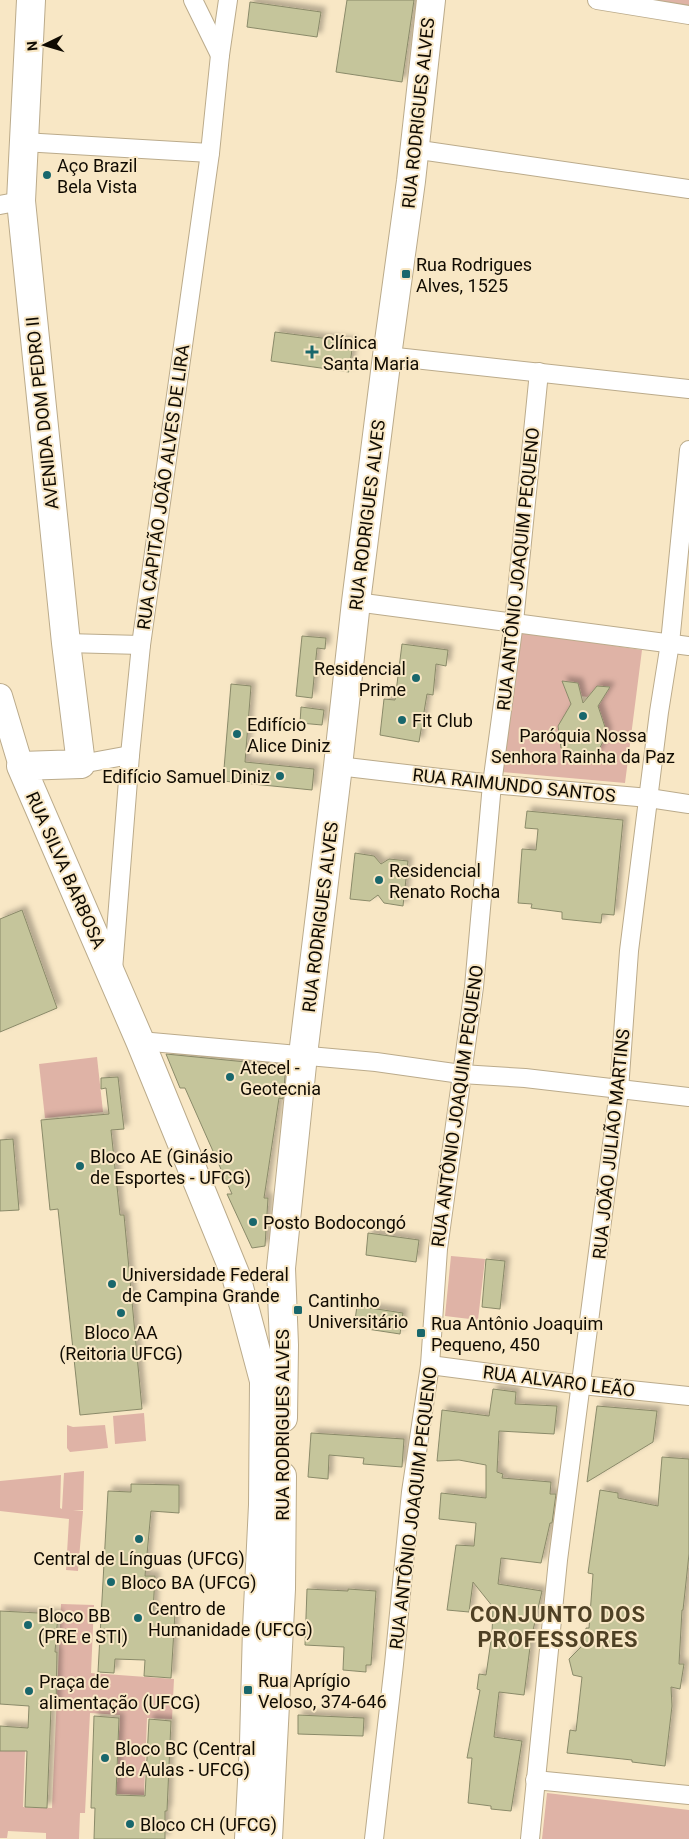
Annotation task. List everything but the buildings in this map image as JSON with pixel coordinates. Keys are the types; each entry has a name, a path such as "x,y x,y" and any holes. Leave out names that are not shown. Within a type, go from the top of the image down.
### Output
{"main road":[{"name":"AVENIDA DOM PEDRO II","path":"31,0 23,142 10,203 81,764"},
{"name":"RUA RODRIGUES ALVES","path":"268,1839 281,1589 284,1345 281,1268 303,1055 356,602 411,181 413,149 431,0"},
{"name":"RUA SILVA BARBOSA","path":"0,696 21,766 140,1041"},
{"path":"21,766 81,764"},
{"name":"RUA RODRIGUES ALVES","path":"140,1041 236,1276 264,1382 263,1505 249,1839"},
{"path":"236,1276 254,1278 268,1275 281,1268"}],"street":[{"path":"193,0 220,55"},
{"name":"RUA CAPITÃO JOÃO ALVES DE LIRA","path":"112,976 141,645 210,152 228,0"},
{"path":"597,0 689,15"},
{"path":"23,142 210,152"},
{"path":"413,149 689,189"},
{"path":"387,356 689,389"},
{"name":"RUA ANTÔNIO JOAQUIM PEQUENO","path":"374,1839 411,1492 430,1365 438,1250 474,987 492,784 514,622 539,372"},
{"name":"RUA JOÃO JULIÃO MARTINS","path":"530,1839 558,1560 619,1090 629,951 670,643 689,450"},
{"path":"356,602 689,646"},
{"path":"66,643 141,645"},
{"path":"81,764 130,755"},
{"name":"RUA RAIMUNDO SANTOS","path":"338,766 492,784 649,798 689,804"},
{"path":"140,1041 376,1062 461,1074 524,1078 689,1097"},
{"name":"RUA ALVARO LEÃO","path":"430,1365 582,1385 689,1396"},
{"path":"535,1780 689,1795"}],"shaded area":[{"path":"627,0 689,0 689,11"},
{"path":"508,630 642,650 625,783 490,771","holes":["563,681 577,683 581,696 588,697 597,686 610,687 598,706 607,733 597,754 581,758 570,757 560,743 559,737 560,725 571,704"]},
{"path":"97,1057 103,1112 45,1118 39,1064"},
{"path":"451,1256 485,1259 478,1320 445,1316"},
{"path":"144,1413 146,1441 115,1444 113,1416"},
{"path":"67,1425 73,1427 105,1425 108,1448 70,1452 67,1448"},
{"path":"84,1471 83,1510 73,1510 83,1511 78,1571 66,1570 69,1519 0,1511 0,1481 61,1475 60,1508 62,1509 64,1473"},
{"path":"61,1604 94,1605 91,1673 174,1679 172,1719 147,1718 144,1795 116,1794 120,1715 90,1713 85,1813 80,1813 79,1839 46,1839 46,1833 8,1831 7,1838 0,1838 0,1749 25,1751 23,1807 52,1808"},
{"path":"547,1793 689,1810 689,1839 542,1839"}],"place":[{"name":"Aço Brazil Bela Vista","path":"47,175"},
{"name":"Rua Rodrigues Alves, 1525","path":"406,274"},
{"name":"Clínica Santa Maria","path":"312,352"},
{"name":"Residencial Prime","path":"416,678"},
{"name":"Paróquia Nossa Senhora Rainha da Paz","path":"583,716"},
{"name":"Fit Club","path":"402,720"},
{"name":"Edifício Alice Diniz","path":"237,734"},
{"name":"Edifício Samuel Diniz","path":"280,776"},
{"name":"Residencial Renato Rocha","path":"379,880"},
{"name":"Atecel - Geotecnia","path":"230,1077"},
{"name":"Bloco AE (Ginásio de Esportes - UFCG)","path":"80,1166"},
{"name":"Posto Bodocongó","path":"253,1222"},
{"name":"Universidade Federal de Campina Grande","path":"112,1284"},
{"name":"Cantinho Universitário","path":"298,1310"},
{"name":"Bloco AA (Reitoria UFCG)","path":"121,1313"},
{"name":"Rua Antônio Joaquim Pequeno, 450","path":"421,1333"},
{"name":"Central de Línguas (UFCG)","path":"139,1539"},
{"name":"Bloco BA (UFCG)","path":"111,1582"},
{"name":"Centro de Humanidade (UFCG)","path":"138,1618"},
{"name":"Bloco BB (PRE e STI)","path":"28,1625"},
{"name":"Rua Aprígio Veloso, 374-646","path":"248,1690"},
{"name":"Praça de alimentação (UFCG)","path":"29,1691"},
{"name":"Bloco BC (Central de Aulas - UFCG)","path":"105,1758"},
{"name":"Bloco CH (UFCG)","path":"130,1824"}],"district":[{"name":"CONJUNTO DOS PROFESSORES","path":"558,1626"}]}
